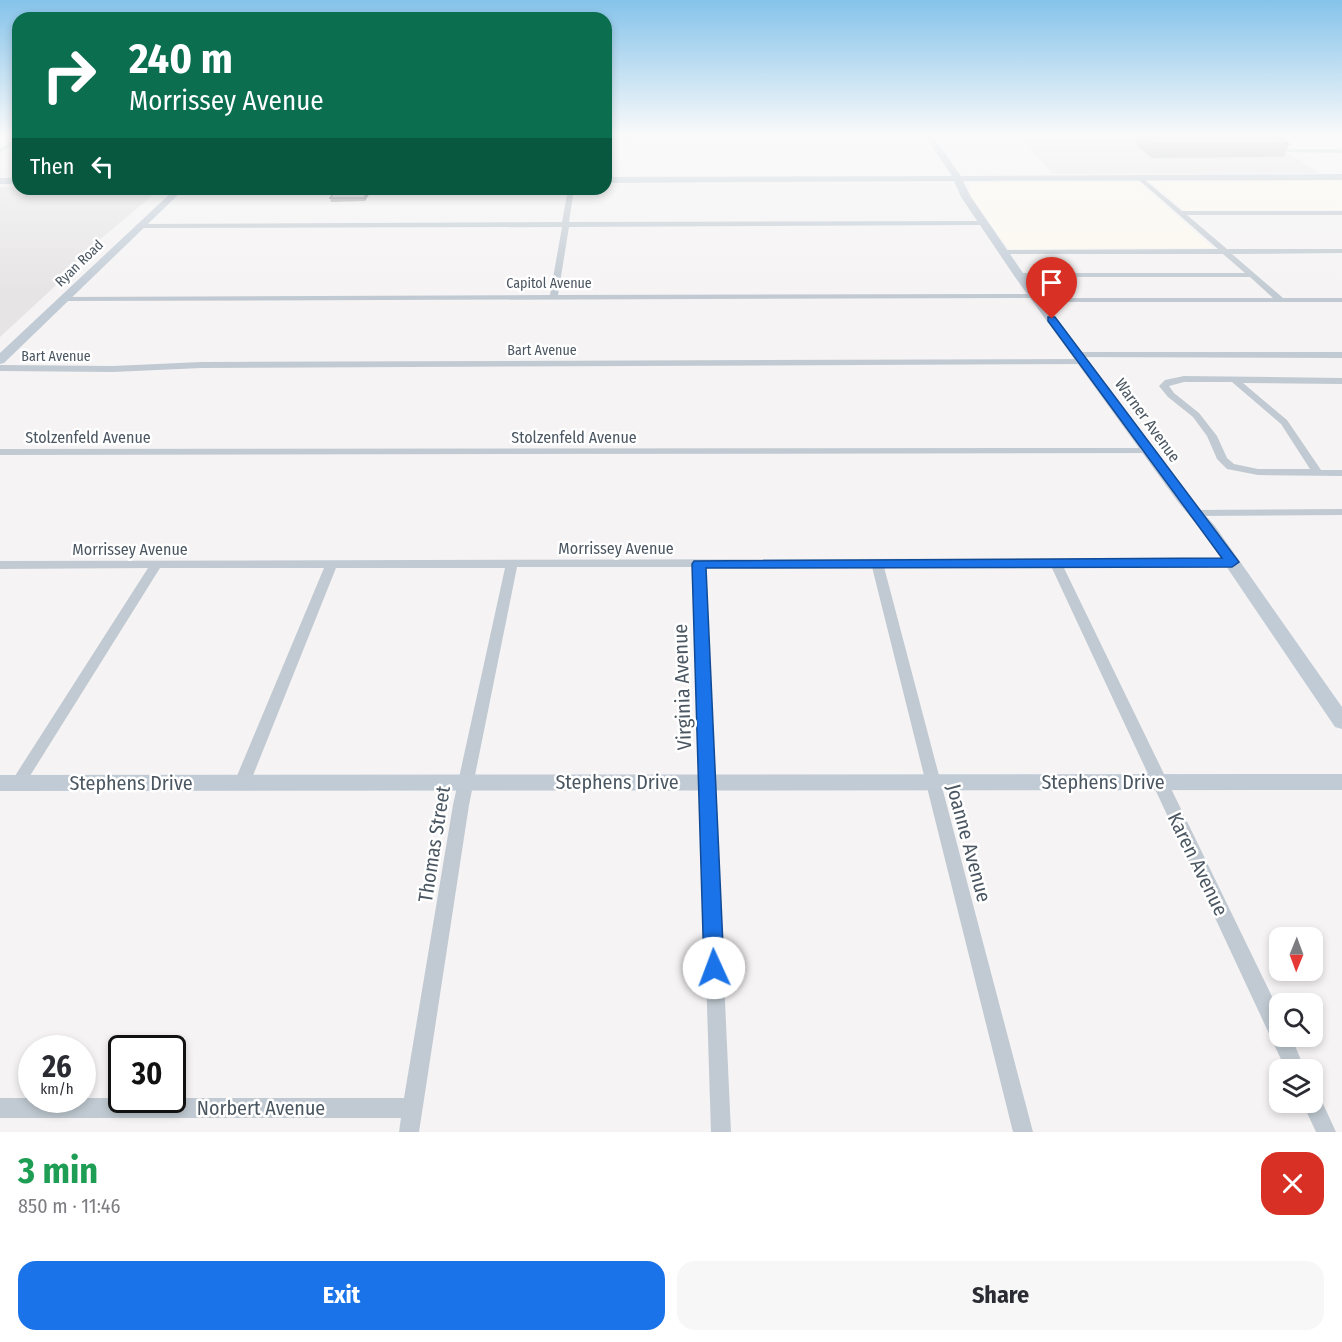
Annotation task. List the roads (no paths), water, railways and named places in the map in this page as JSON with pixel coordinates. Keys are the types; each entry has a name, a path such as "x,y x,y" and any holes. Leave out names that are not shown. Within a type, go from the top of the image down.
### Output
{"street":[{"name":"Warner Avenue","path":"962,189 1035,298 1232,562 1342,722"},
{"path":"1153,189 1281,300"},
{"name":"Ryan Road","path":"0,360 173,195"},
{"path":"554,297 570,195"},
{"path":"1181,213 1342,213"},
{"path":"139,226 984,223"},
{"path":"1003,252 1342,251"},
{"path":"1019,275 1253,275"},
{"name":"Capitol Avenue","path":"64,299 554,297 1342,300"},
{"name":"Bart Avenue","path":"0,368 113,369 201,365 1342,355"},
{"path":"1342,381 1184,379 1168,382 1164,386 1171,395 1196,415 1212,436 1222,459 1231,467 1258,472 1342,474"},
{"path":"1234,379 1289,428 1306,460 1318,473"},
{"name":"Stolzenfeld Avenue","path":"0,452 1148,451"},
{"path":"1196,513 1342,512"},
{"name":"Morrissey Avenue","path":"0,566 1232,562"},
{"name":"Joanne Avenue","path":"877,563 1023,1132"},
{"name":"Karen Avenue","path":"1055,563 1269,1012"},
{"path":"242,783 332,564"},
{"name":"Thomas Street","path":"410,1132 466,782 512,564"},
{"name":"Virginia Avenue","path":"699,564 721,1132"},
{"path":"9,783 156,565"},
{"name":"Stephens Drive","path":"9,783 1342,782"},
{"name":"Norbert Avenue","path":"0,1108 413,1108"},
{"path":"1317,1113 1326,1132"}]}
